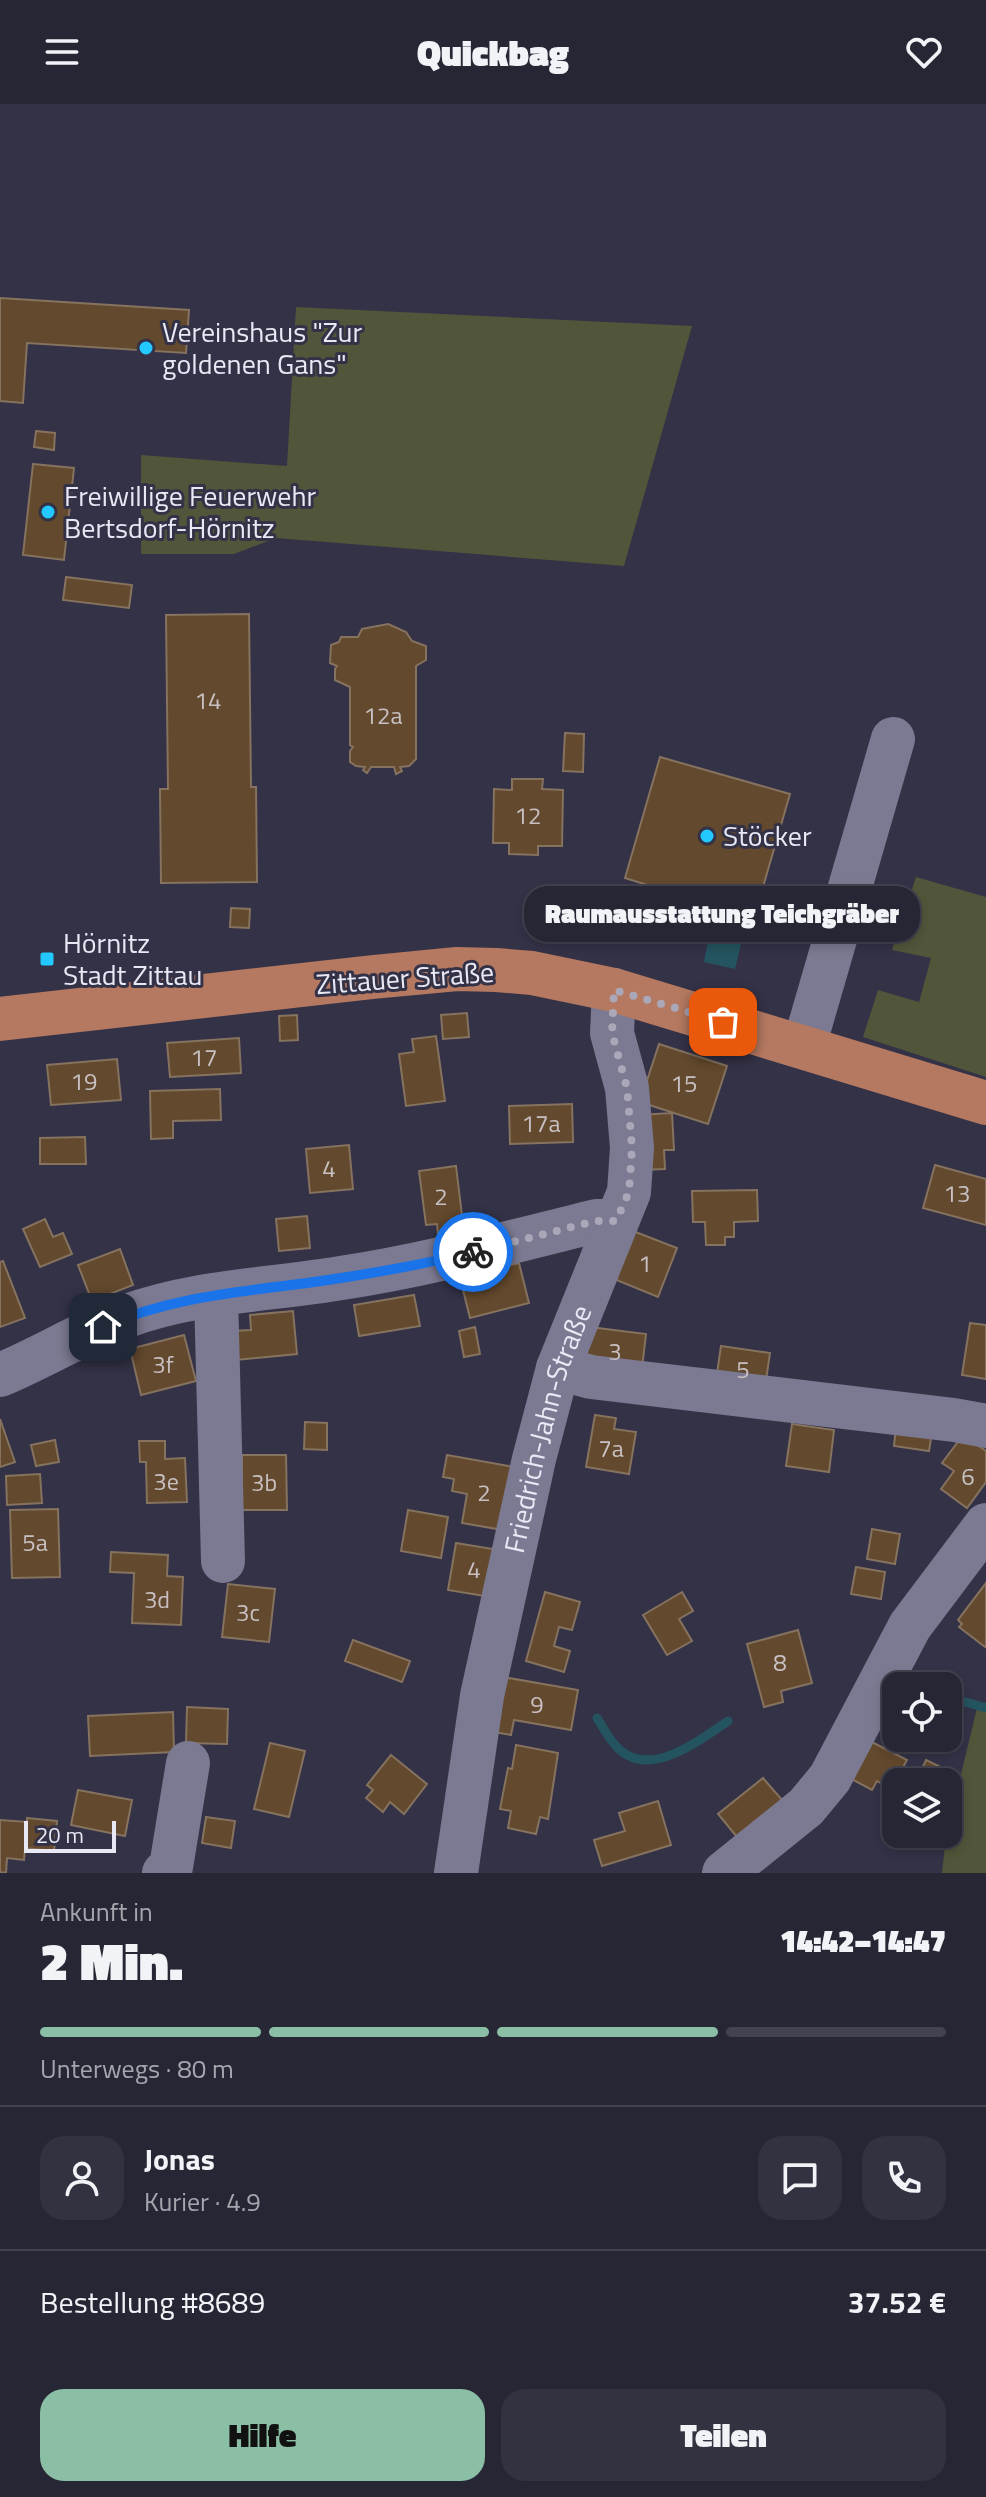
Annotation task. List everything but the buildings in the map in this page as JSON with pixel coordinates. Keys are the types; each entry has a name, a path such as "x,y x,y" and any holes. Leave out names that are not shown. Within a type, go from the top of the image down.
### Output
{"main road":[{"name":"Zittauer Straße","path":"0,1019 457,969 532,973 614,990 986,1103"}],"street":[{"path":"804,1046 893,739"},
{"name":"Friedrich-Jahn-Straße","path":"456,1873 482,1696 531,1474 558,1368 629,1192 632,1148 627,1088 612,1033 614,990"},
{"path":"0,1375 127,1316 216,1295 443,1260 596,1221 616,1221"},
{"path":"216,1295 223,1561"},
{"path":"558,1368 591,1377 986,1426"},
{"path":"724,1873 806,1807 830,1778 910,1626 986,1525"},
{"path":"164,1873 171,1867 188,1763"}],"shaded area":[{"path":"296,307 692,326 624,566 276,538 234,554 141,554 141,455 287,466"},
{"path":"916,877 986,897 986,1077 863,1037 878,990 919,1002 931,958 892,950"},
{"path":"709,936 741,944 735,969 704,962"},
{"path":"978,1704 986,1705 986,1873 942,1873 945,1848 962,1848 962,1770"}],"waterway":[{"path":"962,1701 986,1708"},
{"path":"597,1718 615,1745 628,1755 642,1760 657,1759 688,1747 728,1721"}],"way so far":[{"path":"473,1252 596,1221 616,1221 629,1192 632,1148 627,1088 612,1033 614,990 723,1022"}],"place":[{"name":"Vereinshaus \"Zur goldenen Gans\"","path":"146,348"},
{"name":"Freiwillige Feuerwehr Bertsdorf-Hörnitz","path":"48,512"},
{"name":"Stöcker","path":"707,836"},
{"name":"Hörnitz Stadt Zittau","path":"47,959"},
{"name":"Raumausstattung Teichgräber","path":"723,1022"}],"route":[{"path":"103,1327 127,1316 173,1303 341,1278 473,1252"}]}
